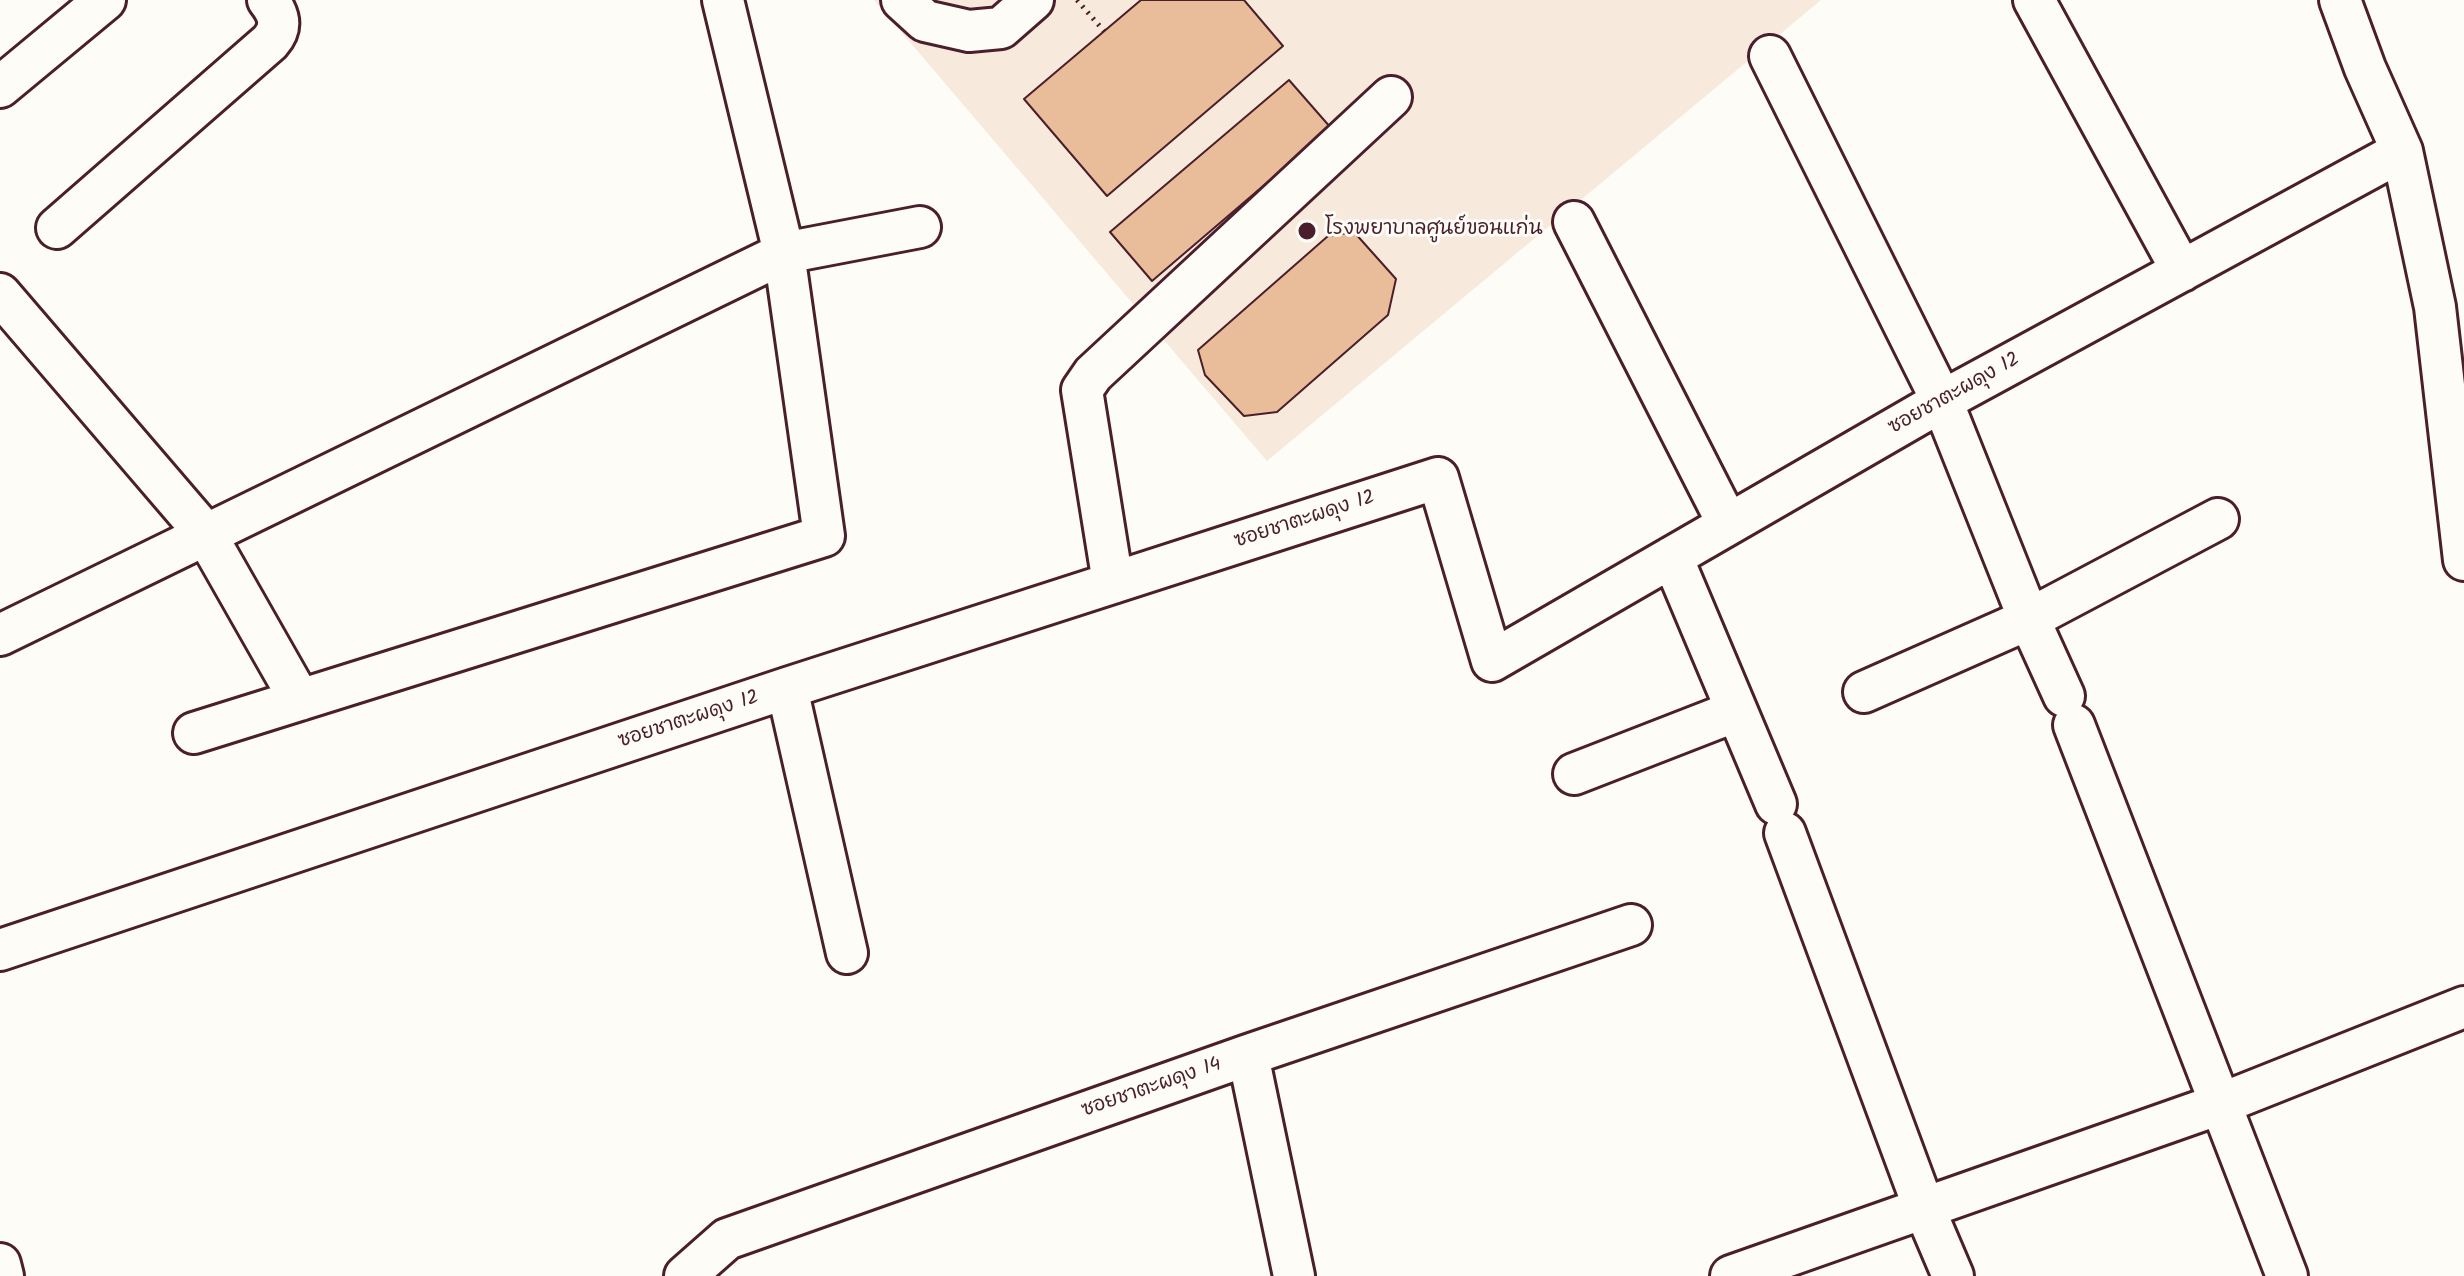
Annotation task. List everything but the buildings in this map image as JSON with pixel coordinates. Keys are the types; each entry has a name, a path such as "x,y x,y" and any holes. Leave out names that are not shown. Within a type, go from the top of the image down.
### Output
{"street":[{"path":"0,87 105,0"},
{"path":"57,228 270,42 277,34 279,22 277,11 268,0"},
{"path":"194,733 824,536 784,253 723,0"},
{"path":"902,0 925,21 969,31 1001,28 1033,0"},
{"path":"2034,0 2182,271"},
{"path":"2340,0 2365,68 2402,151 2435,307 2464,560"},
{"path":"1770,56 1942,401 2069,711 2287,1276"},
{"path":"1113,583 1082,390 1093,374 1391,97"},
{"name":"ซอยชาตะผดุง 12","path":"0,950 787,688 1438,478 1492,661 1942,401 2402,151"},
{"path":"1574,222 1728,524"},
{"path":"0,635 784,253 920,227"},
{"path":"0,294 205,533 300,700"},
{"path":"1864,692 2029,619 2218,519"},
{"path":"1672,557 1780,818 1924,1208 1953,1276"},
{"path":"787,688 847,953"},
{"path":"1574,774 1736,711"},
{"name":"ซอยชาตะผดุง 14","path":"685,1276 727,1239 1248,1055 1631,925"},
{"path":"1731,1276 2220,1104 2464,1007"},
{"path":"1248,1055 1294,1276"},
{"path":"0,1264 3,1276"}],"path":[{"path":"1077,0 1104,31"}],"shaded area":[{"name":"โรงพยาบาลศูนย์ขอนแก่น","path":"874,0 1821,0 1267,461"}],"place":[{"name":"โรงพยาบาลศูนย์ขอนแก่น","path":"1307,231"}]}
